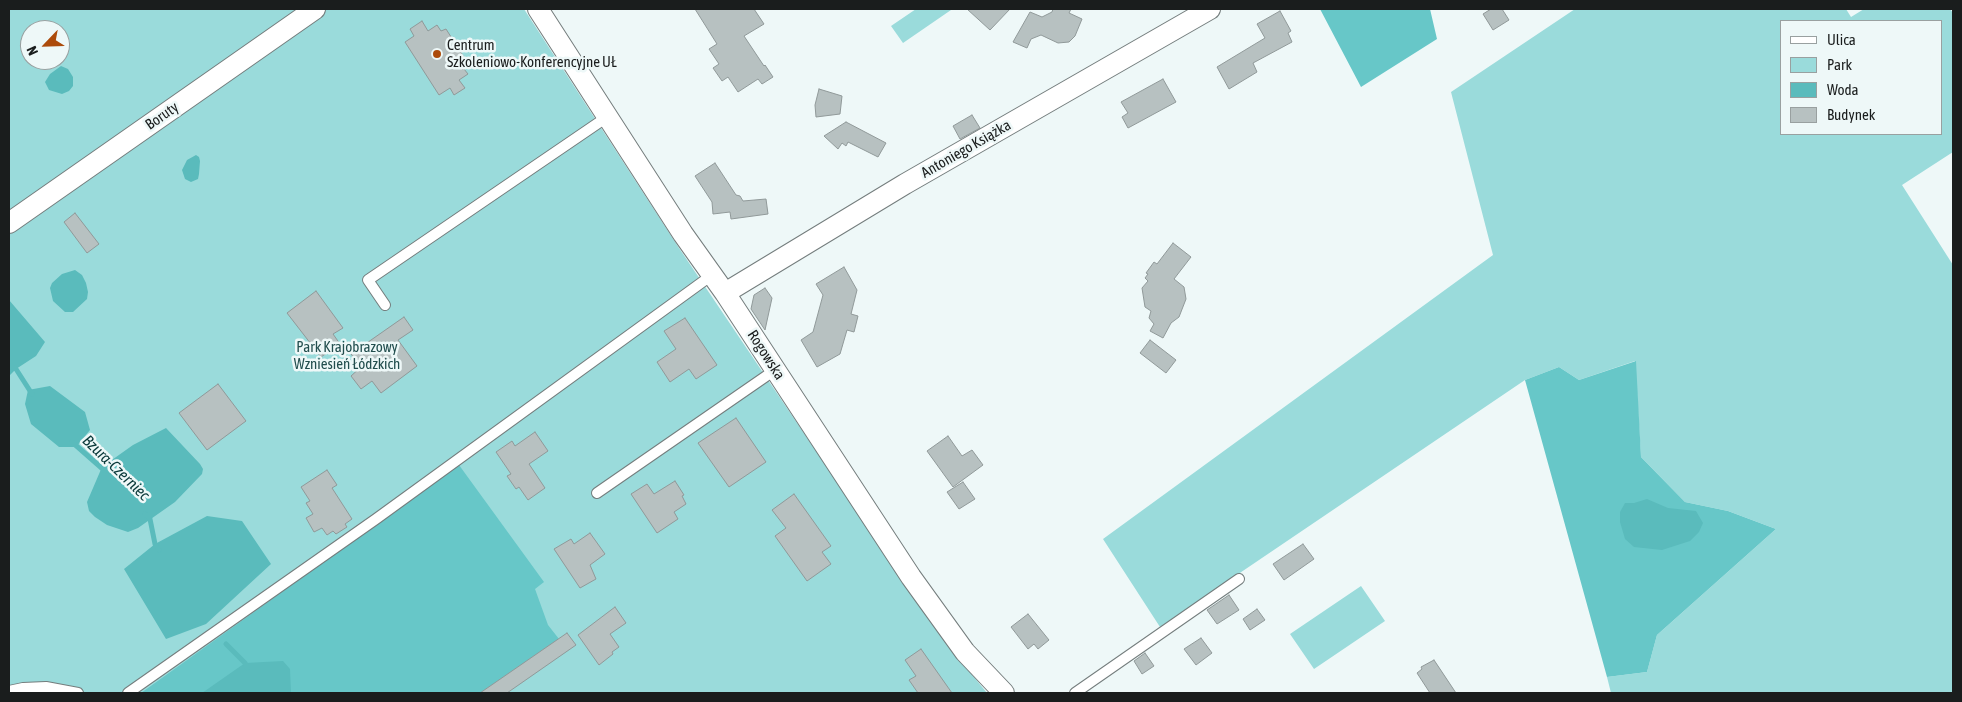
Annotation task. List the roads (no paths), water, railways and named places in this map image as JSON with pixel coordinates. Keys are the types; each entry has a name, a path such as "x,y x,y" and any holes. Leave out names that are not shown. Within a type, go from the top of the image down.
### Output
{"street":[{"name":"Boruty","path":"9,223 315,9"},
{"name":"Rogowska","path":"538,9 607,117 911,576 965,652 1004,693"},
{"name":"Antoniego Książka","path":"725,293 905,184 1210,9"}],"lane":[{"path":"384,304 368,280 607,117"},
{"path":"128,693 376,518 712,275"},
{"path":"597,493 776,370"},
{"path":"1075,693 1239,579"},
{"path":"9,691 46,686 78,693"}],"water":[{"path":"56,70 69,70 73,77 73,86 69,91 62,94 49,90 45,82 50,74"},
{"path":"196,155 200,161 199,174 198,179 191,182 185,179 182,170 187,160"},
{"path":"75,270 82,275 86,283 87,299 73,312 65,312 53,301 50,288 52,283 62,274"},
{"path":"9,300 45,342 36,356 9,376"},
{"path":"50,386 85,412 90,430 76,447 59,447 31,424 25,404 28,390"},
{"path":"166,428 200,464 203,469 202,474 175,502 138,528 128,532 107,525 95,517 89,511 87,502 102,467 133,445"},
{"path":"1647,499 1668,508 1696,511 1703,523 1699,532 1690,541 1662,550 1634,547 1625,539 1620,522 1620,512 1625,503 1634,503"},
{"path":"207,516 242,521 271,564 206,624 166,639 124,569 155,544"},
{"path":"283,661 290,669 291,693 202,693 245,663"}],"waterway":[{"name":"Bzura-Czerniec","path":"9,366 16,369 32,394"},
{"name":"Bzura-Czerniec","path":"72,442 105,471"},
{"name":"Bzura-Czerniec","path":"145,514 150,519 155,544 159,550"},
{"name":"Bzura-Czerniec","path":"226,644 245,663 247,668"}],"place":[{"name":"Centrum Szkoleniowo-Konferencyjne UŁ","path":"437,54"}],"park label":[{"name":"Park Krajobrazowy Wzniesień Łódzkich","path":"347,356"}]}
